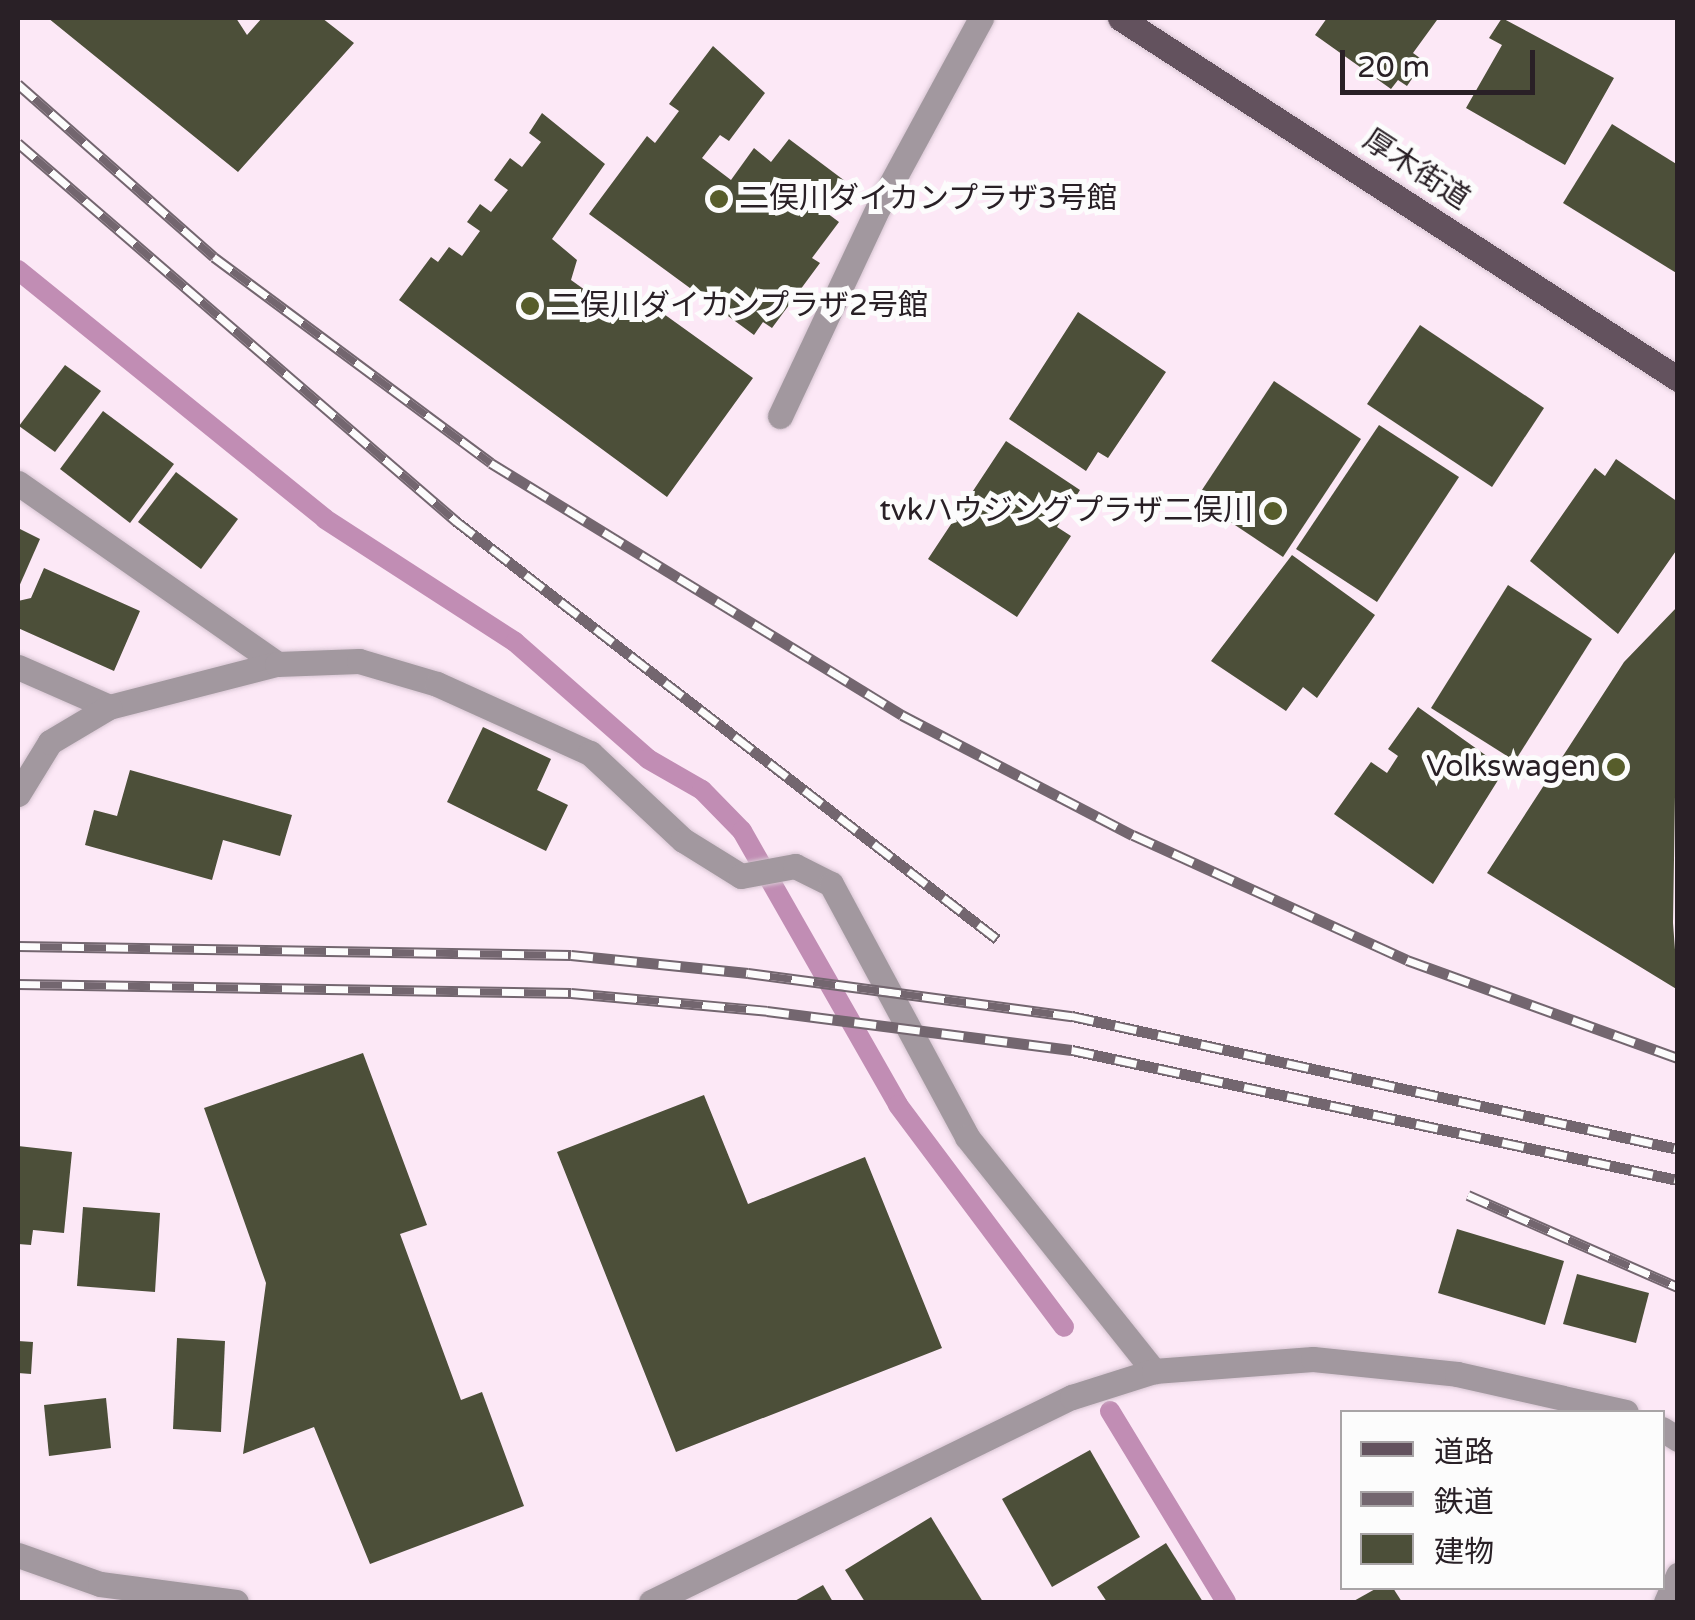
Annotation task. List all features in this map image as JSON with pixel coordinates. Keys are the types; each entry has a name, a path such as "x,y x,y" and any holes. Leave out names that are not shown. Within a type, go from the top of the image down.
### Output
{"main road":[{"name":"厚木街道","path":"1120,18 1678,378"}],"street":[{"path":"780,416 878,206 981,18"},
{"path":"18,483 277,664"},
{"path":"18,794 50,742 109,706 277,664 359,661 590,753 683,840 741,876 795,866 831,884 967,1138 1154,1371"},
{"path":"18,667 109,706"},
{"path":"651,1602 1072,1397 1154,1371 1313,1359 1457,1374 1617,1410"},
{"path":"18,1555 100,1584 236,1602"},
{"path":"1666,1602 1678,1575"}],"building":[{"path":"48,18 236,18 247,35 262,18 322,18 354,43 238,172"},
{"path":"1327,18 1437,20 1413,53 1424,61 1407,86 1398,80 1391,89 1315,35"},
{"path":"1502,18 1614,78 1565,165 1466,108 1502,45 1489,38"},
{"name":"二俣川ダイカンプラザ3号館","path":"713,46 765,93 729,141 720,135 702,158 731,180 754,148 771,162 789,139 849,184 827,213 839,222 812,258 820,263 772,328 763,322 754,335 589,214 647,136 655,143 679,111 669,104"},
{"name":"二俣川ダイカンプラザ2号館","path":"542,113 605,164 552,239 577,260 571,280 606,305 636,294 753,378 667,497 399,300 431,257 438,262 449,247 462,256 480,231 467,222 480,204 491,212 508,190 494,180 510,158 522,167 541,142 529,133"},
{"path":"1612,124 1678,165 1678,274 1563,203"},
{"path":"1078,312 1166,372 1108,458 1098,452 1086,471 1009,419"},
{"path":"1420,325 1544,408 1492,487 1367,404"},
{"path":"65,365 101,391 55,452 19,426"},
{"path":"1274,381 1361,439 1283,557 1196,499"},
{"path":"103,411 174,464 130,523 60,469"},
{"path":"1379,425 1459,477 1377,602 1296,549"},
{"path":"1006,441 1080,490 1057,527 1071,536 1017,617 928,559"},
{"path":"1616,459 1678,502 1678,548 1618,634 1530,561 1595,468 1605,476"},
{"path":"176,472 238,519 201,569 138,522"},
{"path":"18,528 40,539 18,589"},
{"path":"1292,555 1375,615 1317,698 1303,687 1286,711 1211,661"},
{"path":"44,568 140,611 114,671 18,628 18,601 31,598"},
{"path":"1508,585 1592,639 1515,761 1431,708"},
{"name":"Volkswagen","path":"1678,606 1673,923 1678,990 1487,873 1624,662"},
{"path":"1418,707 1505,769 1433,884 1334,814 1371,762 1387,773 1398,756 1388,749"},
{"path":"483,727 551,759 537,790 568,805 546,851 447,802"},
{"path":"130,770 292,815 280,856 223,840 212,880 85,845 94,810 117,816"},
{"path":"363,1053 427,1225 400,1234 461,1400 482,1392 524,1506 370,1564 314,1427 243,1454 266,1283 204,1108"},
{"path":"704,1095 748,1204 865,1157 942,1348 676,1452 557,1152"},
{"path":"18,1146 72,1152 64,1233 33,1230 31,1245 18,1244"},
{"path":"83,1207 160,1213 155,1292 77,1286"},
{"path":"1457,1229 1564,1261 1545,1325 1438,1293"},
{"path":"1577,1274 1649,1293 1636,1343 1563,1324"},
{"path":"177,1338 225,1341 221,1432 173,1429"},
{"path":"18,1341 33,1342 31,1374 18,1373"},
{"path":"106,1398 111,1448 49,1456 44,1405"},
{"path":"1090,1450 1140,1537 1052,1587 1002,1499"},
{"path":"931,1517 983,1602 865,1602 845,1570"},
{"path":"1166,1543 1203,1602 1107,1602 1097,1587"},
{"path":"823,1585 833,1602 793,1602"},
{"path":"1373,1590 1394,1590 1402,1602 1352,1602"}],"waterway":[{"path":"18,270 325,519 515,642 648,759 702,790 742,831 898,1105 1064,1327"},
{"path":"1110,1411 1226,1602"}],"railway":[{"path":"18,84 214,257 491,463 902,715 1133,835 1407,960 1678,1058"},
{"path":"18,143 456,521 997,939"},
{"path":"18,946 571,955 748,973 1072,1016 1678,1149"},
{"path":"18,984 571,993 767,1011 1072,1050 1678,1180"},
{"path":"1468,1195 1678,1287"}],"place":[{"name":"二俣川ダイカンプラザ3号館","path":"719,199"},
{"name":"二俣川ダイカンプラザ2号館","path":"530,306"},
{"name":"tvkハウジングプラザ二俣川","path":"1273,511"},
{"name":"Volkswagen","path":"1616,767"}]}
